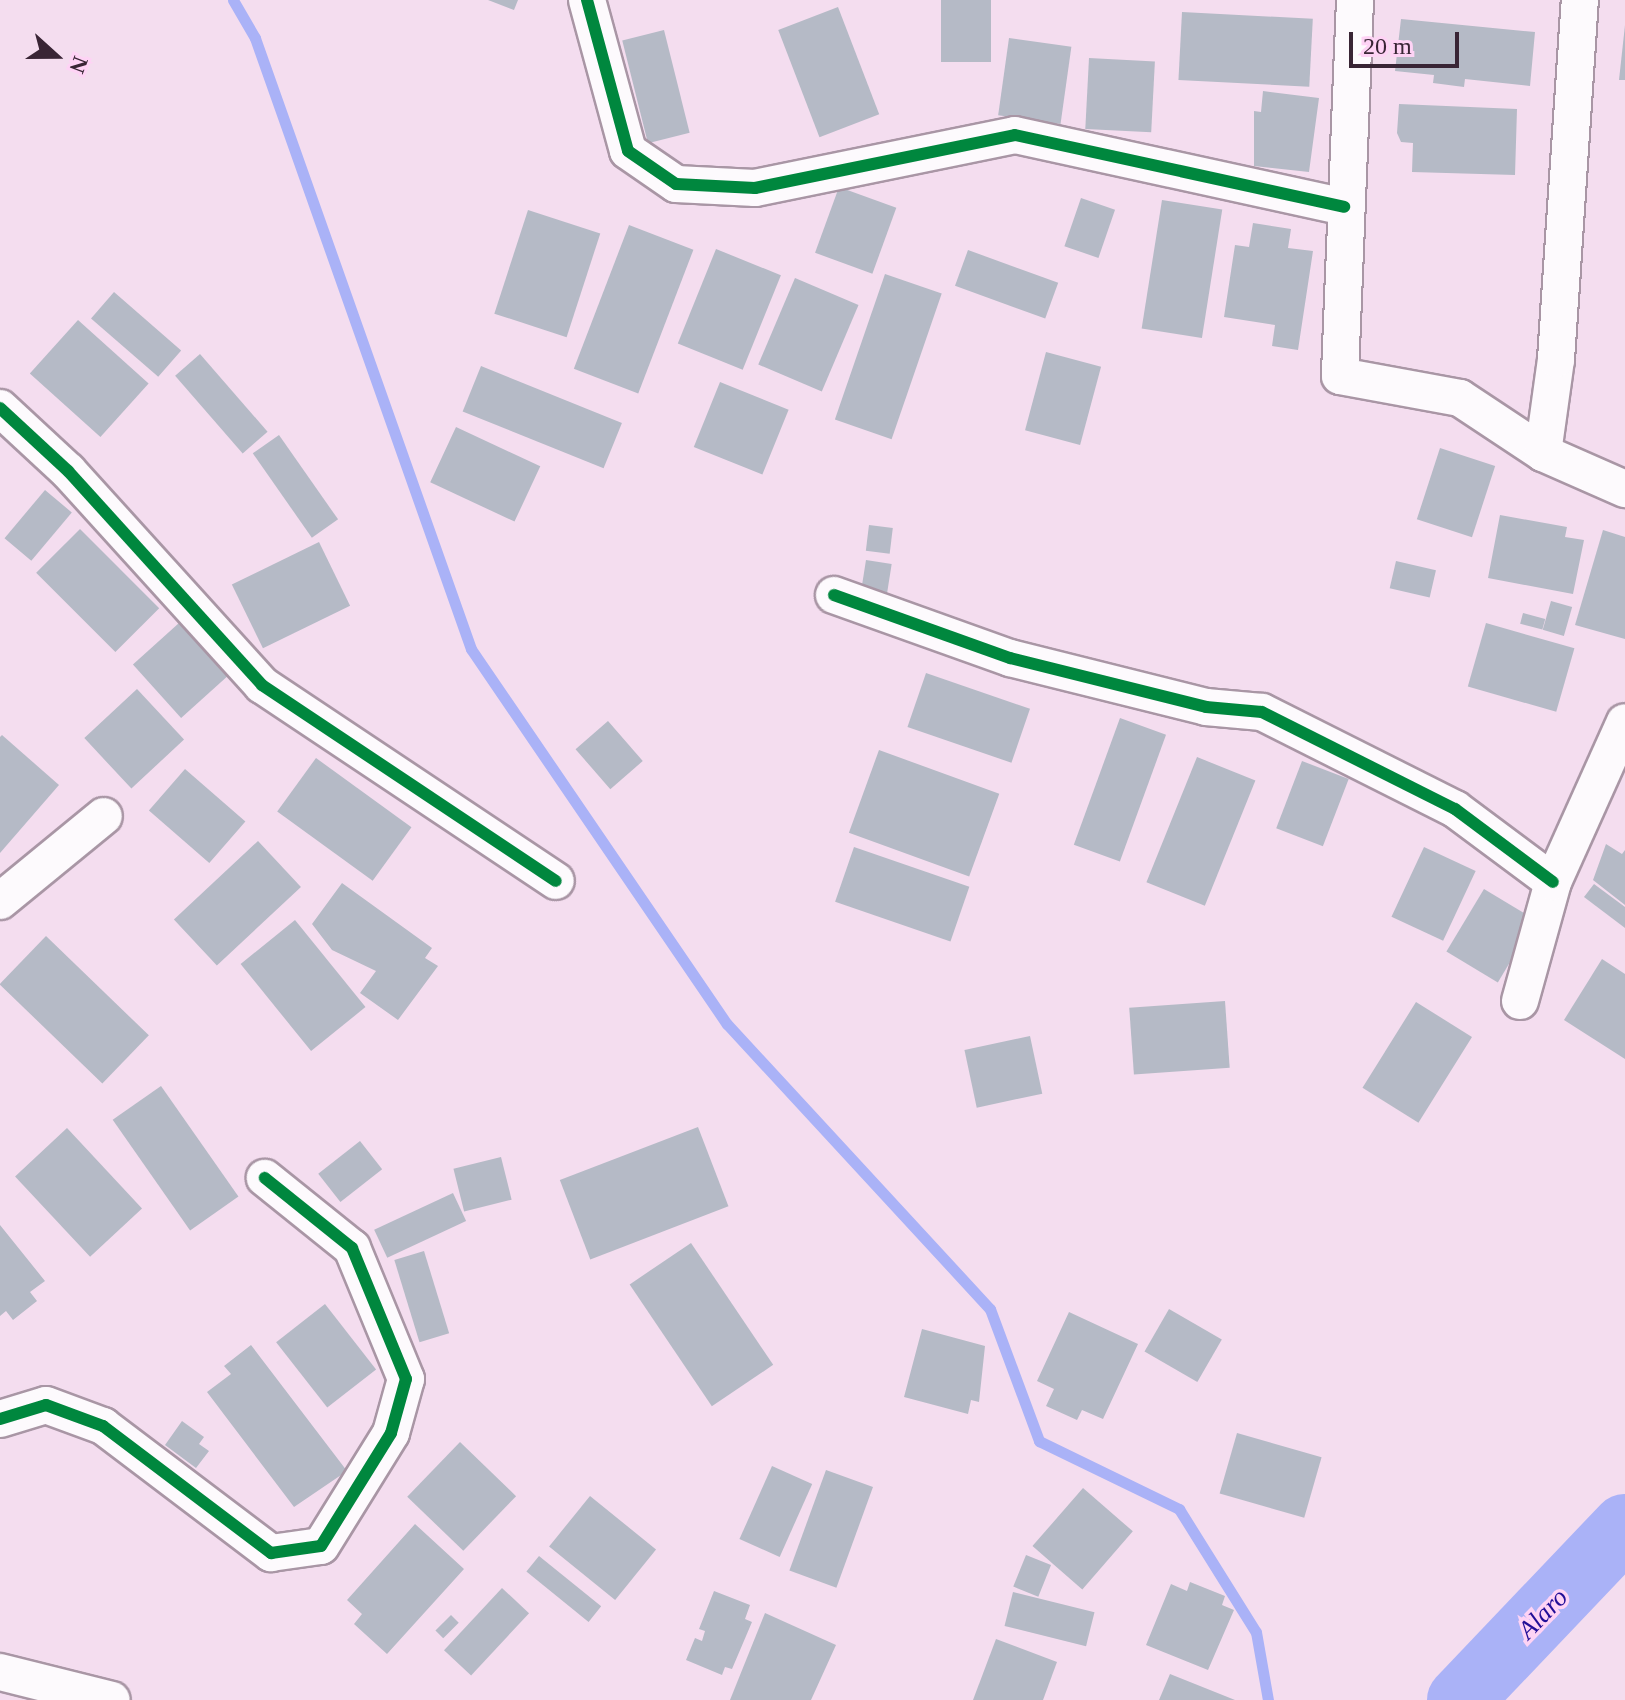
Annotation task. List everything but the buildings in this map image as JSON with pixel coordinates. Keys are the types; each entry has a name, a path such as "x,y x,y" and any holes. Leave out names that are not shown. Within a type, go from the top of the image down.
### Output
{"street":[{"path":"587,0 628,151 676,184 755,188 1015,135 1344,207"},
{"path":"1355,0 1344,207 1340,376 1460,398 1543,453 1625,489"},
{"path":"1543,453 1556,359 1580,0"},
{"path":"0,408 68,471 262,685 556,881"},
{"path":"834,595 1010,658 1206,707 1262,712 1455,809 1553,882"},
{"path":"1520,1001 1553,882 1625,722"},
{"path":"0,901 104,816"},
{"path":"0,1419 46,1405 103,1426 271,1553 321,1546 391,1433 406,1379 352,1248 265,1178"},
{"path":"0,1672 112,1700"}],"waterway":[{"path":"233,0 255,38 471,649 727,1024 990,1309 1039,1441 1179,1509 1256,1632 1268,1700"},
{"name":"Alaro","path":"1460,1700 1625,1527"}],"cycle path":[{"path":"587,0 628,151 676,184 755,188 1015,135 1344,207"},
{"path":"0,408 68,471 262,685 556,881"},
{"path":"834,595 1010,658 1206,707 1262,712 1455,809 1553,882"},
{"path":"0,1419 46,1405 103,1426 271,1553 321,1546 391,1433 406,1379 352,1248 265,1178"}]}
